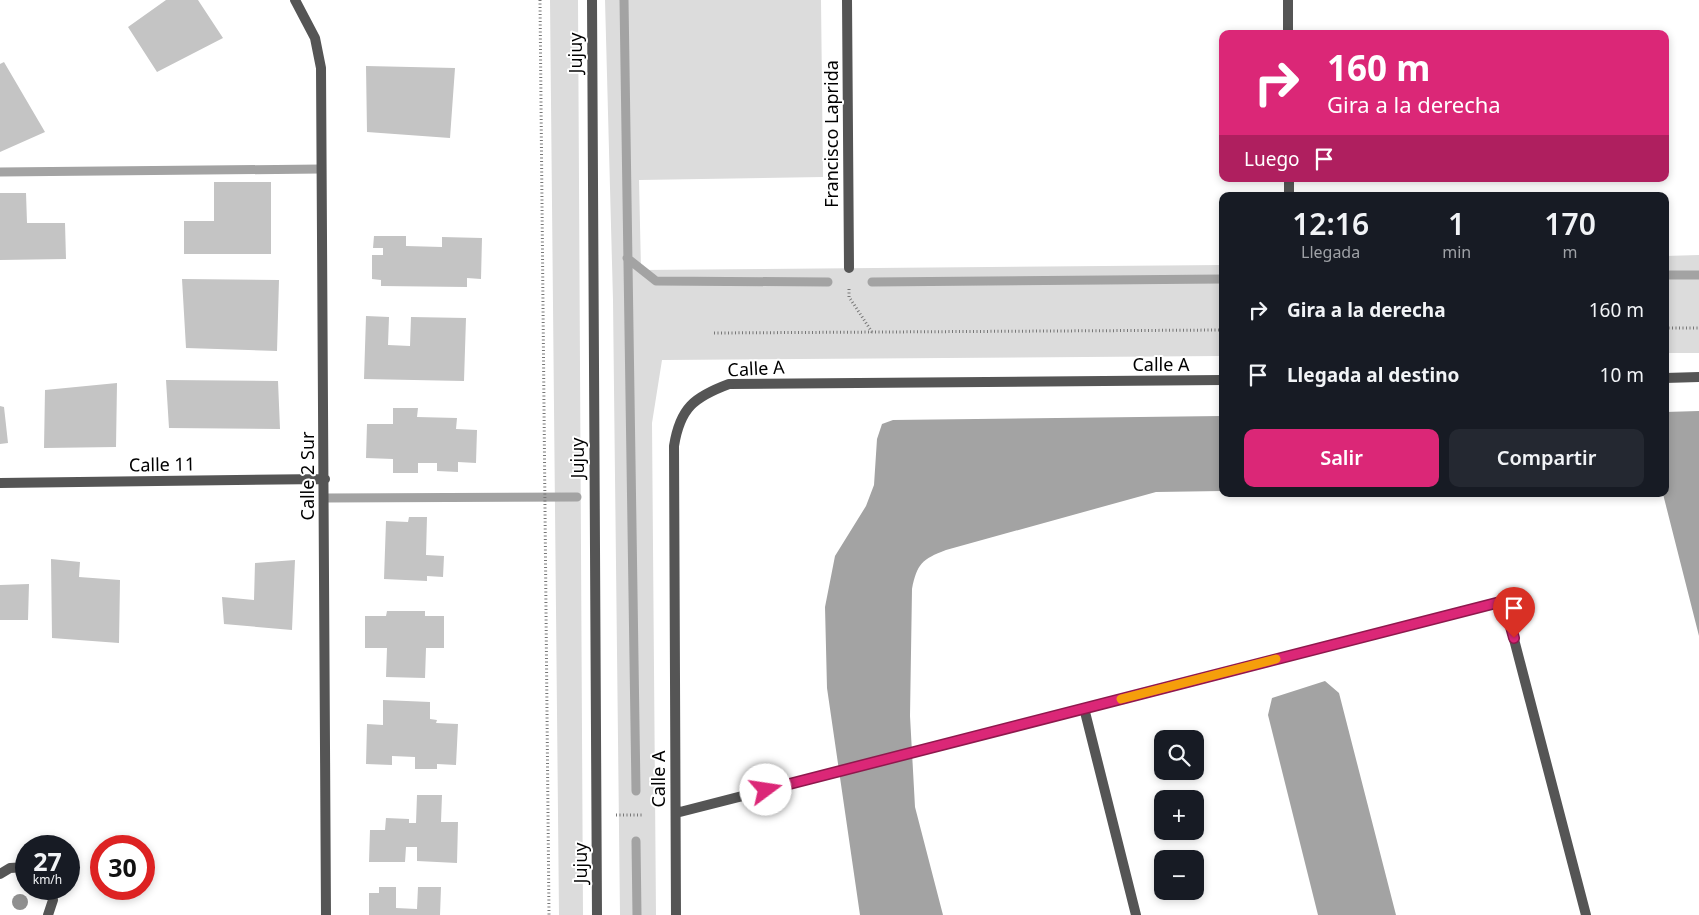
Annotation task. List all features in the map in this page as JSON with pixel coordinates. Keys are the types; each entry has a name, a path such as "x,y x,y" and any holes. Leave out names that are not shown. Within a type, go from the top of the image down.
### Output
{"street":[{"name":"Calle 2 Sur","path":"295,0 315,38 321,68 326,915"},
{"name":"Jujuy","path":"592,0 597,915"},
{"name":"Francisco Laprida","path":"847,0 849,268"},
{"path":"1288,0 1288,30"},
{"path":"1669,378 1699,377"},
{"name":"Calle A","path":"676,915 674,446 677,424 690,405 707,392 729,384 1219,380"},
{"name":"Calle 11","path":"0,482 324,479"},
{"path":"676,813 1504,601 1586,915"},
{"path":"1084,708 1136,915"},
{"path":"0,874 10,868 15,868"},
{"path":"48,915 53,900"}],"path":[{"path":"540,0 549,915"},
{"path":"849,268 849,297 872,332"},
{"path":"1669,328 1699,328"},
{"path":"714,333 1219,330"}],"shaded area":[{"path":"550,0 578,0 583,915 559,915"},
{"path":"605,0 821,0 823,177 639,180 641,270 1219,265 1219,356 662,360 652,423 656,915 620,915 613,300"},
{"path":"1699,255 1699,353 1669,353 1669,256"},
{"path":"1699,411 1699,636 1664,497 1669,497 1669,412"},
{"path":"1219,416 1219,491 1156,492 946,550 931,556 919,568 912,589 910,716 915,807 943,915 860,915 827,688 825,607 835,556 866,506 874,485 877,439 882,424 893,420"},
{"path":"1325,681 1339,693 1396,915 1318,915 1268,715 1272,698"}],"building":[{"path":"166,0 198,0 223,38 157,72 128,27"},
{"path":"4,62 45,132 0,152 0,64"},
{"path":"366,66 455,68 450,138 367,132"},
{"path":"214,182 271,182 271,254 184,254 184,221 214,221"},
{"path":"0,193 26,193 27,223 65,223 66,259 0,260"},
{"path":"374,236 406,236 406,246 442,247 442,237 482,238 481,279 467,278 467,287 381,286 381,280 372,279 372,255 383,255 383,248 373,248"},
{"path":"182,279 279,280 277,351 186,348"},
{"path":"366,316 389,317 388,345 410,346 411,317 466,318 464,381 364,379"},
{"path":"166,380 278,381 280,429 169,428"},
{"path":"117,383 116,447 44,448 45,390"},
{"path":"0,406 4,407 8,443 0,444"},
{"path":"393,408 418,408 417,417 457,418 456,429 477,430 476,463 458,462 458,472 437,471 437,463 418,463 418,473 393,473 393,459 366,458 367,424 393,424"},
{"path":"409,517 427,517 426,555 444,556 443,577 427,576 427,581 384,579 386,521 408,522"},
{"path":"51,559 80,562 79,577 120,580 119,643 52,638"},
{"path":"295,560 292,630 224,624 222,597 254,600 255,563"},
{"path":"29,584 28,620 0,620 0,585"},
{"path":"387,611 425,611 425,616 444,616 444,648 426,648 425,678 386,677 387,648 365,648 365,616 386,616"},
{"path":"383,700 430,702 430,719 437,720 436,723 458,724 456,765 437,764 437,769 415,769 415,757 392,756 392,765 366,764 367,724 383,725"},
{"path":"417,795 442,795 441,822 458,822 457,863 417,861 417,847 406,847 405,862 369,862 370,830 385,830 386,818 409,819 409,823 416,823"},
{"path":"379,887 396,887 396,908 417,909 418,887 441,887 440,915 369,915 369,893 379,893"}],"waterway":[{"path":"624,0 636,791"},
{"path":"0,172 321,169"},
{"path":"627,258 656,281 828,282"},
{"path":"1669,275 1699,275"},
{"path":"872,282 1219,279"},
{"path":"325,498 577,497"},
{"path":"636,841 637,915"}],"slow traffic":[{"path":"1121,699 1276,659"}],"route":[{"path":"766,790 1504,601 1514,638"}]}
